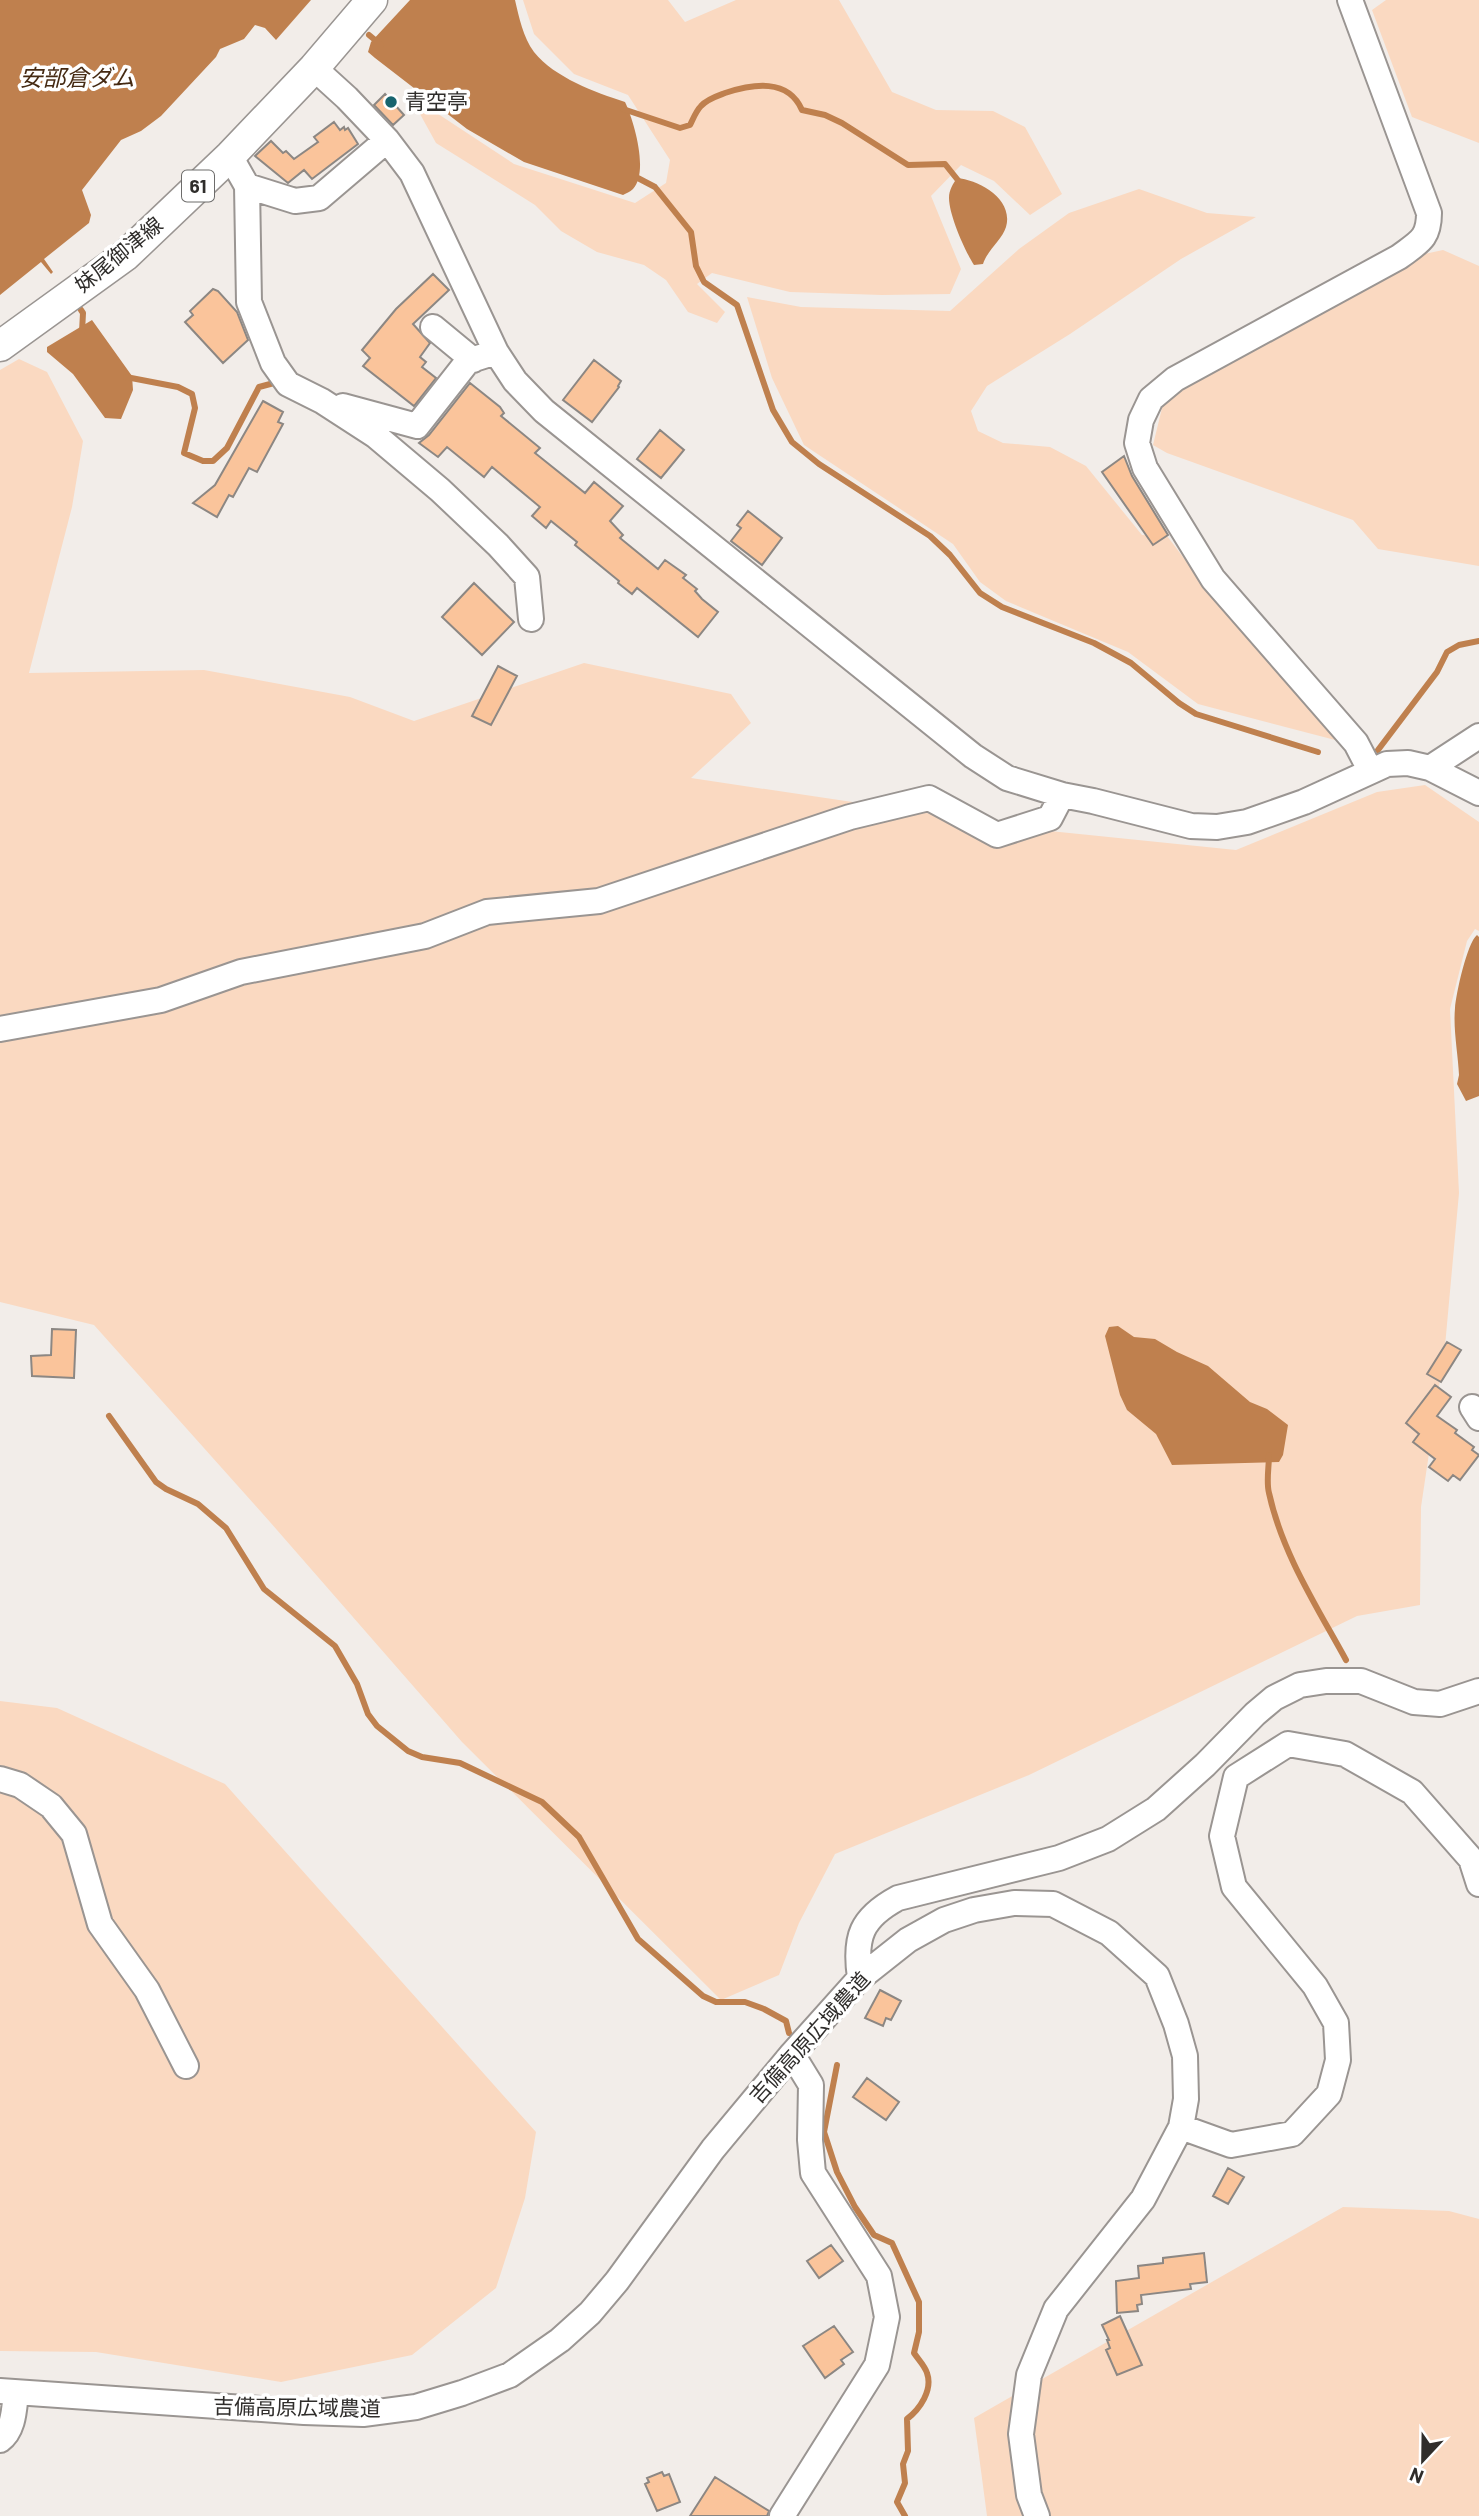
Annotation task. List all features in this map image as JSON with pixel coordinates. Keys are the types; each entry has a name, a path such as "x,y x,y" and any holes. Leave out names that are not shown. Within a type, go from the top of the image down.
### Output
{"main road":[{"name":"妹尾御津線","path":"0,346 126,255 230,156 314,68 372,0"}],"street":[{"path":"1350,0 1429,213 1429,225 1424,239 1399,257 1175,379 1151,399 1141,420 1138,443 1145,468 1213,579 1356,743 1370,770"},
{"path":"314,68 348,98 387,140 412,173 484,356"},
{"path":"247,186 295,201 318,198 387,140"},
{"path":"230,156 247,186 249,302 273,363 288,384 322,401 376,436 498,545 527,577 531,619"},
{"path":"433,327 484,356 515,381 544,411 973,756 1007,778 1062,795 1191,826 1217,827 1247,822 1304,802 1387,764 1430,768 1479,793"},
{"path":"322,401 417,426 468,361 484,356"},
{"path":"1430,768 1479,736"},
{"path":"0,1029 161,1000 241,972 425,936 487,912 598,901 850,817 929,798 997,835 1050,818 1062,795"},
{"path":"860,1978 856,1954 863,1925 881,1907 898,1898 1059,1858 1108,1839 1156,1809 1274,1698 1300,1685 1326,1681 1360,1681 1414,1702 1440,1704 1479,1691"},
{"path":"1181,2127 1231,2145 1292,2134 1329,2094 1338,2060 1336,2023 1315,1986 1234,1887 1222,1836 1236,1777 1288,1744 1346,1754 1412,1792 1471,1859 1479,1884"},
{"path":"0,1779 20,1785 51,1806 74,1834 100,1924 147,1990 186,2066"},
{"name":"吉備高原広域農道","path":"8,2392 304,2413 363,2414 416,2407 510,2375 560,2340 590,2313 617,2281 713,2149 860,1978 908,1940 944,1920 974,1910 1014,1903 1053,1905 1109,1933 1157,1976 1185,2056 1186,2099 1181,2127 1143,2199 1056,2309 1029,2375 1021,2434 1029,2495 1037,2516"},
{"path":"782,2516 877,2365 887,2317 879,2276 813,2173 810,2140 811,2085 792,2054"},
{"path":"0,2440 9,2427 8,2392"}],"shaded area":[{"path":"523,0 668,0 685,22 736,0 839,0 892,92 936,110 993,111 1025,127 1062,194 1030,215 994,181 961,165 931,196 961,269 950,294 790,292 712,273 697,284 725,312 717,323 688,312 666,280 644,265 597,252 561,231 535,205 436,143 420,114 426,106 514,164 635,203 666,183 670,160 628,95 574,74 534,34"},
{"path":"1386,0 1479,0 1479,143 1412,117 1372,10"},
{"path":"1139,189 1207,213 1256,217 1181,259 987,386 971,411 978,431 1003,443 1050,447 1086,466 1142,535 1167,536 1218,603 1339,741 1198,704 1128,652 1006,601 980,582 953,544 804,445 772,378 747,297 801,307 950,311 1019,249 1069,213"},
{"path":"1443,250 1479,266 1479,566 1378,549 1353,520 1167,453 1153,445 1163,404 1186,383 1415,256"},
{"path":"19,359 47,372 83,441 72,507 29,673 204,670 350,697 414,721 584,663 731,694 751,723 691,778 1040,830 1236,850 1377,792 1425,785 1479,822 1479,931 1475,929 1467,941 1450,1009 1459,1193 1445,1346 1421,1507 1420,1605 1357,1616 1029,1775 835,1854 799,1923 779,1975 721,2000 462,1742 94,1325 0,1302 0,370"},
{"path":"0,1701 57,1708 225,1784 536,2132 525,2198 496,2288 412,2355 281,2382 96,2352 0,2351"},
{"path":"1343,2207 1449,2211 1479,2219 1479,2516 987,2516 974,2418"}],"water":[{"name":"安部倉ダム","path":"0,0 311,0 276,40 265,28 255,25 244,39 220,49 216,57 161,116 141,131 121,140 82,190 91,215 89,223 44,259 53,272 51,274 41,262 0,295"},
{"path":"410,0 515,0 527,40 543,61 576,83 625,102 636,133 640,159 638,181 633,189 623,195 524,162 467,129 375,58 368,52 371,42"},
{"path":"957,178 984,187 1000,200 1005,208 1006,227 983,264 974,265 952,214 949,195"},
{"path":"92,320 132,376 133,390 121,419 105,418 73,374 47,352 47,347"},
{"path":"1477,935 1479,1096 1466,1101 1457,1084 1459,1075 1455,1008 1466,958"},
{"path":"1118,1326 1134,1337 1155,1339 1208,1366 1250,1402 1267,1409 1288,1425 1283,1455 1279,1462 1172,1465 1156,1434 1127,1410 1120,1395 1105,1336 1109,1327"}],"building":[{"path":"385,94 404,115 393,125 374,105"},
{"path":"334,122 340,130 348,128 358,144 312,179 304,170 288,183 255,156 271,141 294,159 318,142 314,137"},
{"path":"433,274 449,290 413,324 430,343 420,357 426,362 422,367 436,378 414,406 363,366 370,358 362,350 396,309"},
{"path":"213,289 237,312 248,340 223,363 185,322 193,315 190,311"},
{"path":"594,360 621,381 592,422 563,400"},
{"path":"470,383 500,407 504,413 501,416 540,448 535,453 585,493 594,482 623,506 610,521 623,535 620,538 658,569 665,560 686,575 683,578 718,612 698,637 637,588 632,594 618,583 619,581 575,545 577,542 551,521 546,528 532,516 540,507 492,467 484,477 447,447 438,457 419,443 429,435"},
{"path":"263,401 283,412 278,422 283,424 257,472 249,468 233,497 229,495 217,517 193,503 215,485"},
{"path":"660,430 684,450 661,478 637,459"},
{"path":"1124,456 1132,476 1168,535 1153,545 1102,472"},
{"path":"748,511 782,538 762,565 731,541 741,528 737,525"},
{"path":"474,583 514,622 482,655 442,617"},
{"path":"498,666 517,676 491,725 472,716"},
{"path":"52,1329 76,1330 74,1378 32,1376 31,1356 51,1355"},
{"path":"1447,1342 1461,1350 1441,1382 1427,1374"},
{"path":"1435,1385 1451,1397 1437,1416 1457,1430 1455,1433 1474,1447 1472,1450 1479,1455 1460,1480 1453,1475 1448,1481 1429,1467 1435,1459 1413,1442 1419,1434 1406,1423"},
{"path":"880,1990 901,2001 891,2020 886,2018 883,2026 865,2018"},
{"path":"867,2078 899,2102 886,2120 853,2097"},
{"path":"1228,2168 1244,2177 1228,2204 1213,2196"},
{"path":"831,2245 843,2261 819,2278 807,2261"},
{"path":"1204,2253 1207,2282 1190,2284 1191,2289 1141,2295 1142,2304 1137,2305 1138,2311 1117,2313 1116,2281 1139,2278 1138,2266 1163,2263 1163,2258"},
{"path":"1120,2316 1142,2365 1117,2375 1106,2350 1110,2348 1109,2340 1102,2325"},
{"path":"834,2326 853,2352 841,2360 844,2364 825,2378 803,2346"},
{"path":"662,2472 664,2476 669,2474 680,2502 657,2511 645,2484 649,2482 647,2478"},
{"path":"715,2477 769,2511 767,2516 690,2516"}],"waterway":[{"path":"369,35 381,45"},
{"path":"623,109 680,128 690,125 701,106 715,97 747,87 779,88 796,100 802,110 825,115 842,123 908,165 945,164 961,184"},
{"path":"634,176 655,187 691,232 696,266 704,282 737,305 773,410 792,442 819,464 930,536 950,555 980,593 1002,607 1094,643 1131,663 1196,714 1318,752"},
{"path":"81,310 82,332"},
{"path":"126,377 178,387 192,394 195,408 184,453 203,461 213,461 227,448 259,387 274,383"},
{"path":"1378,750 1437,672 1447,652 1459,645 1479,641"},
{"path":"109,1416 156,1482 198,1504 226,1528 264,1589 335,1646 357,1684 368,1714 377,1726 408,1751 422,1757 460,1763 542,1802 579,1837 638,1939 703,1996 716,2002 745,2002 764,2009 786,2021 789,2033"},
{"path":"1269,1455 1268,1489 1282,1537 1346,1660"},
{"path":"837,2065 824,2132 837,2172 855,2207 874,2235 892,2243 919,2302 919,2332 914,2353 926,2370 928,2386 921,2405 907,2419 908,2451 903,2464 905,2483 897,2502 905,2516"}],"place":[{"name":"青空亭","path":"391,102"}]}
